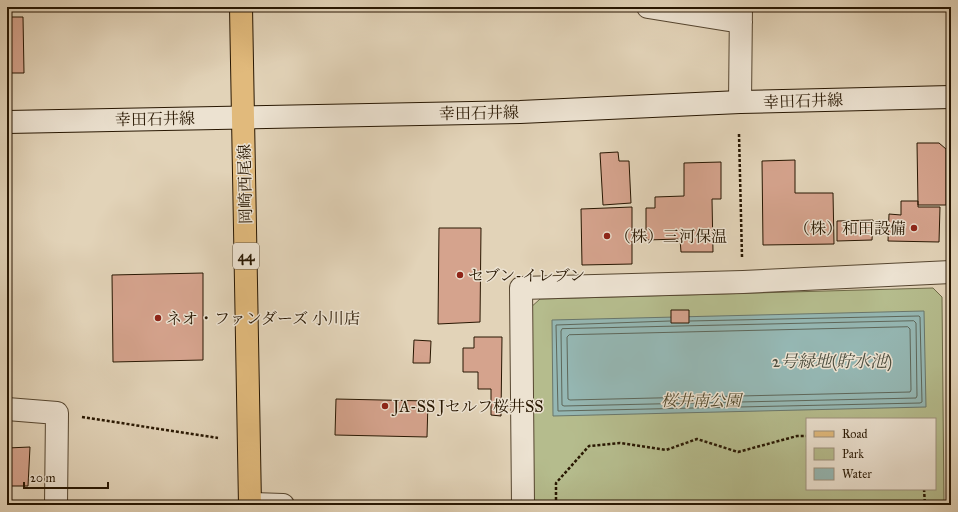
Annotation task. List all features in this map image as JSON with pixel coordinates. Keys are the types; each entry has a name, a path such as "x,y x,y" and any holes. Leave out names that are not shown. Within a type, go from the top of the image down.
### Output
{"main road":[{"name":"岡崎西尾線","path":"241,7 250,505"}],"street":[{"path":"648,7 741,15 740,102"},
{"name":"幸田石井線","path":"7,122 520,112 740,102 951,97"},
{"path":"523,505 521,288 743,282 951,272"},
{"path":"7,409 57,413 56,505"},
{"path":"250,505 283,505"}],"path":[{"path":"739,134 743,282"},
{"path":"57,413 218,438"},
{"path":"556,505 556,483 589,446 620,443 666,450 697,438 738,452 797,436 806,436"},
{"path":"924,490 925,503 951,504"}],"green space":[{"name":"桜井南公園","path":"933,288 942,297 944,505 533,505 529,309 540,299"}],"water":[{"name":"2号緑地(貯水池)","path":"924,311 926,407 553,416 552,320"}],"building":[{"path":"7,17 23,17 24,73 7,73"},
{"path":"917,143 939,143 946,149 946,205 918,205"},
{"path":"618,152 619,161 629,161 631,203 603,205 600,153"},
{"path":"795,160 795,193 833,193 834,244 763,245 762,161"},
{"path":"721,162 721,199 712,199 713,252 681,252 680,239 646,240 646,208 655,208 655,197 684,196 684,163"},
{"name":"（株）和田設備","path":"901,201 918,201 918,207 940,207 939,242 888,241 889,214 901,215"},
{"name":"（株）三河保温","path":"632,207 632,264 582,265 581,209"},
{"path":"873,220 872,240 837,241 837,221"},
{"name":"セブン-イレブン","path":"439,228 481,228 480,322 438,324"},
{"name":"ネオ・ファンダーズ 小川店","path":"203,273 203,360 113,362 112,275"},
{"path":"671,310 689,310 689,323 671,323"},
{"path":"474,337 502,337 501,416 491,415 491,389 478,389 478,372 463,372 463,348 474,348"},
{"path":"414,340 431,341 430,363 413,363"},
{"path":"336,399 428,401 427,437 335,435"},
{"path":"30,447 28,486 7,486 7,448"}],"place":[{"name":"（株）和田設備","path":"914,228"},
{"name":"（株）三河保温","path":"607,236"},
{"name":"セブン-イレブン","path":"460,275"},
{"name":"ネオ・ファンダーズ 小川店","path":"158,318"},
{"name":"JA-SS Jセルフ桜井SS","path":"385,406"}]}
